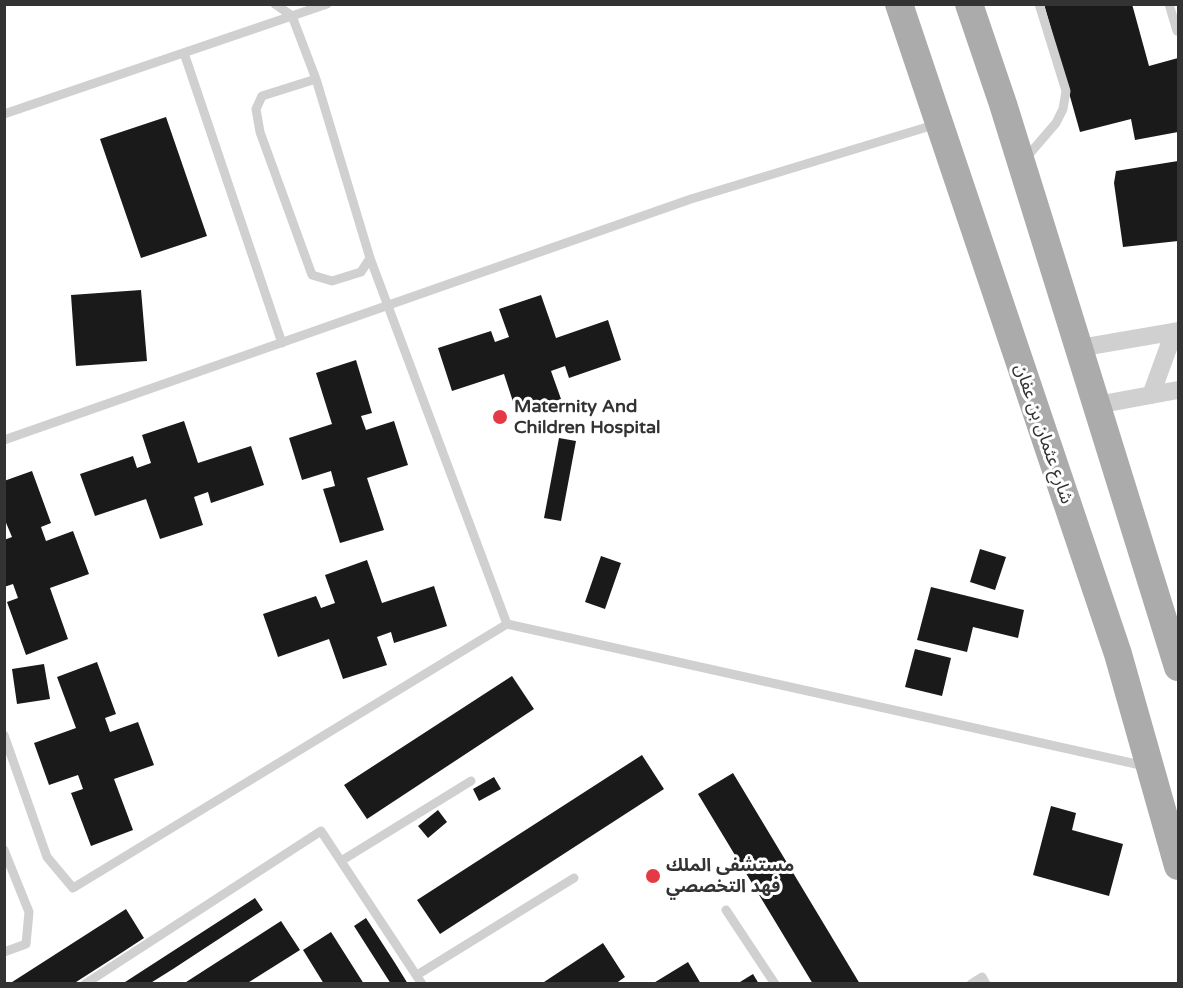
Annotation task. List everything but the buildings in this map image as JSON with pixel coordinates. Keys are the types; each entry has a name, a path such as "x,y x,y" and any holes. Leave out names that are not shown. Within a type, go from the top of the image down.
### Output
{"main road":[{"name":"شارع عثمان بن عفان","path":"899,4 1118,654 1179,866"},
{"path":"969,4 1179,667"}],"street":[{"path":"1079,348 1176,331"},
{"path":"1151,395 1176,331"},
{"path":"1097,405 1179,390"}],"lane":[{"path":"275,4 292,16 316,79 370,258 507,624"},
{"path":"4,114 327,4"},
{"path":"1021,164 1056,123 1064,109 1066,91 1038,4"},
{"path":"1169,4 1177,31"},
{"path":"184,53 282,342"},
{"path":"316,79 261,96 256,109 260,132 312,275 332,281 361,272 370,258"},
{"path":"4,440 691,199 939,124"},
{"path":"4,735 47,857 73,888 507,624 1150,767"},
{"path":"341,861 471,781"},
{"path":"85,984 321,831 420,980 574,878"},
{"path":"4,850 29,912 26,944 4,952"},
{"path":"726,910 775,984"},
{"path":"971,984 982,977 987,984"}],"place":[{"name":"Maternity And Children Hospital","path":"500,417"},
{"name":"مستشفى الملك فهد التخصصي","path":"653,876"}]}
